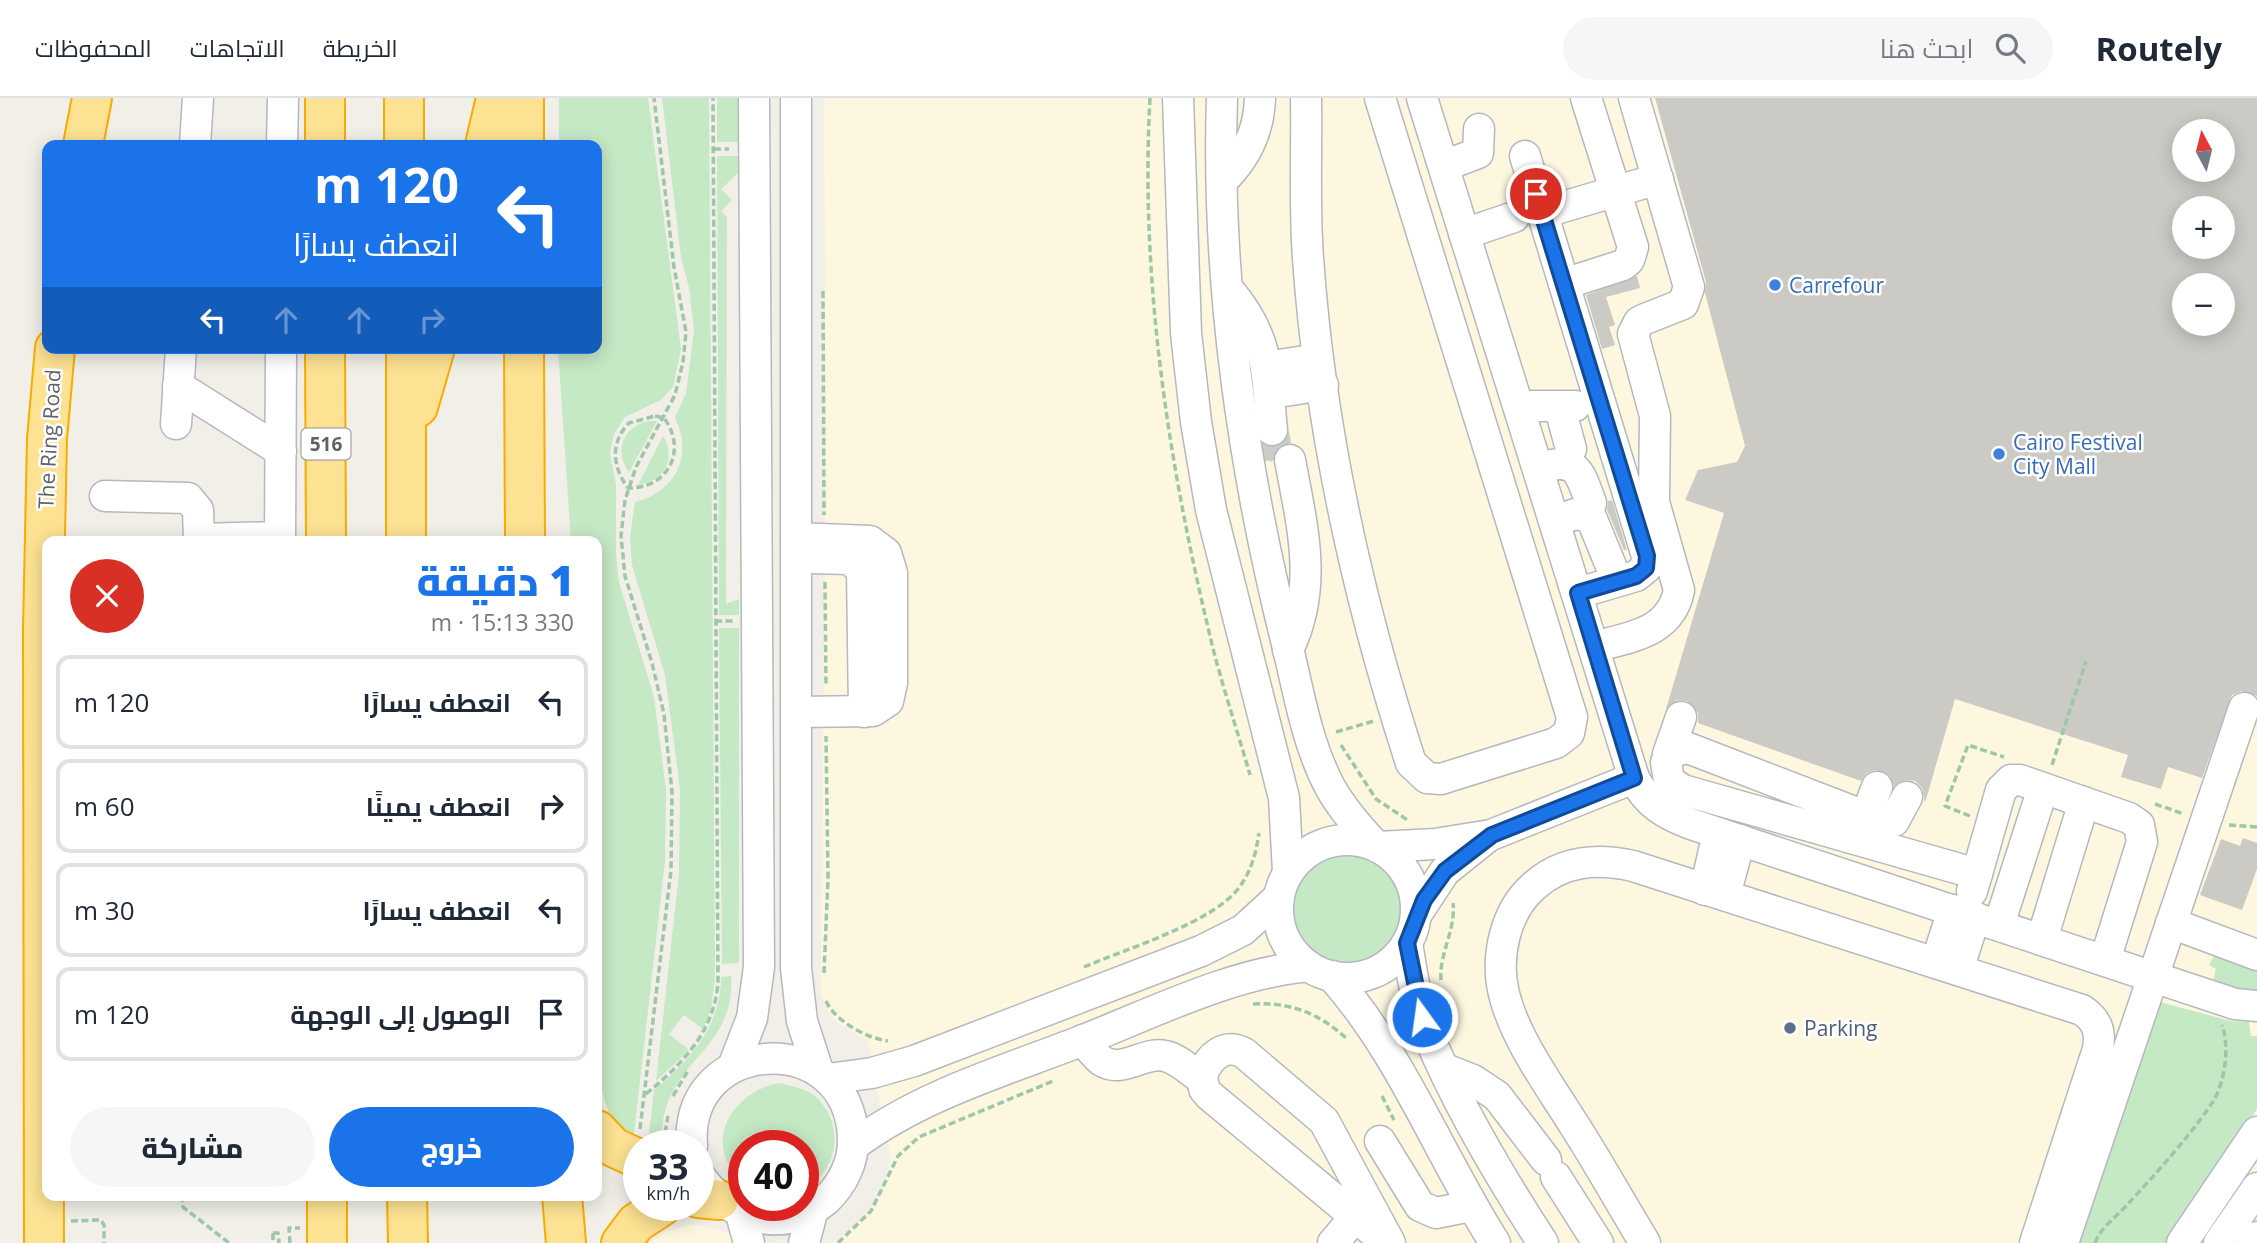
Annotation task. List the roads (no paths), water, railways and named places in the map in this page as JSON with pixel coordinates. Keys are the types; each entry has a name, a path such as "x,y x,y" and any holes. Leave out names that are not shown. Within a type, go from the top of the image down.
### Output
{"highway":[{"path":"84,140 92,98"},
{"path":"325,98 325,140"},
{"path":"404,98 404,140"},
{"path":"486,140 496,98"},
{"path":"524,98 524,140"},
{"name":"The Ring Road","path":"46,536 47,439 54,354"},
{"name":"516","path":"325,354 326,536"},
{"path":"406,354 406,536"},
{"path":"406,453 433,354"},
{"path":"524,354 525,536"},
{"path":"525,457 546,502 550,536"},
{"path":"602,1136 612,1147 623,1148"},
{"name":"The Ring Road","path":"45,1201 45,1233"},
{"path":"327,1201 327,1243"},
{"path":"407,1201 408,1243"},
{"path":"562,1201 566,1243"},
{"path":"621,1243 639,1221"}],"street":[{"path":"195,140 198,98"},
{"path":"282,140 283,98"},
{"path":"733,1067 752,1018 759,967 754,98"},
{"path":"796,98 810,548 796,712 798,995 805,1034 823,1075 848,1109 854,1145 845,1175 836,1189 819,1204"},
{"path":"1178,98 1186,333 1196,422 1211,510 1284,797 1280,929 1296,956 1320,971 1385,1044 1471,1206 1495,1243"},
{"path":"1222,98 1222,181 1227,289 1242,423 1255,500 1294,678 1329,784 1342,806 1377,846"},
{"path":"1251,98 1254,134"},
{"path":"1222,181 1241,160 1254,134 1259,120 1260,98"},
{"path":"1306,98 1306,223 1320,372 1354,553 1396,714 1411,763 1420,775 1433,780 1552,745 1565,737 1571,728 1572,717 1380,98"},
{"path":"1422,98 1634,778 1648,800 1664,813 1729,836 2235,1004 2257,1006"},
{"path":"1564,284 1629,260 1633,247 1587,98"},
{"path":"1594,647 1651,630 1662,623 1676,603 1678,590 1654,502 1655,416 1633,340 1639,322 1677,307 1689,293 1634,98"},
{"path":"1444,166 1478,153 1479,129"},
{"path":"1525,156 1528,215 1564,284 1648,562 1636,576 1578,593"},
{"path":"1464,234 1658,179"},
{"path":"1227,289 1251,319 1269,380 1278,429"},
{"path":"1452,336 1492,322"},
{"path":"176,424 181,354"},
{"path":"280,536 281,354"},
{"path":"1269,380 1320,372"},
{"path":"178,386 281,451"},
{"path":"1519,405 1568,407 1571,449"},
{"path":"1283,461 1307,556 1307,587 1301,620 1288,650"},
{"path":"1539,468 1557,463 1571,465 1581,475 1591,503"},
{"path":"105,496 188,498 198,510 199,536"},
{"path":"1523,561 1561,539 1575,514 1591,517 1611,566"},
{"path":"796,712 864,712 881,707 891,692 891,563 879,546 870,541 810,548"},
{"path":"2063,1243 2244,708"},
{"path":"1681,717 1674,766 1867,820 1894,821 1907,797"},
{"path":"1688,748 1979,868 1682,790 1669,781 1666,762 1674,751 1688,748"},
{"path":"1377,846 1435,844 1492,835 1634,778"},
{"path":"1973,916 1979,868 2003,786 2015,779 2047,780 2084,802 2129,818 2139,825 2143,836 2105,960"},
{"path":"1947,966 2047,780"},
{"path":"1867,820 1877,787"},
{"path":"2042,939 2084,802"},
{"path":"854,1145 911,1108 1092,1051 1239,979 1320,971 1349,978 1383,968 1412,929 1445,871 1492,835"},
{"path":"1715,893 1729,836"},
{"path":"693,1130 694,1114 703,1095 716,1079 733,1067 754,1059 776,1057 798,1061 823,1075 872,1073 914,1061 1201,951 1243,930 1283,885 1301,857 1317,846 1336,840 1356,840 1377,846 1390,854 1408,875 1416,902 1412,929 1418,1003 1445,1069 1480,1138 1543,1243"},
{"path":"1645,1243 1555,1095 1504,994 1504,939 1521,900 1554,872 1596,861 1633,866 2082,1010 2098,1026 2098,1049 2035,1243"},
{"path":"2171,923 2257,955"},
{"path":"1202,1079 1205,1068 1217,1053 1238,1049 1317,1114 1329,1129 1388,1243"},
{"path":"1092,1051 1119,1065 1151,1056 1166,1056 1202,1079 1209,1095 1388,1243"},
{"path":"1445,1069 1485,1087 1505,1104 1598,1243"},
{"path":"1505,1104 1555,1095"},
{"path":"1555,1095 1541,1118 1543,1164 1587,1243"},
{"path":"1388,1132 1420,1206 1446,1213 1471,1206"},
{"path":"2182,1243 2257,1132"},
{"path":"2219,1243 2257,1188"},
{"path":"714,1196 749,1243"},
{"path":"1333,1243 1356,1216"},
{"path":"804,1243 810,1221"},
{"path":"2253,1243 2257,1237"}],"tunnel":[{"path":"1272,430 1277,462"}],"place":[{"name":"Carrefour","path":"1775,285"},
{"name":"Cairo Festival City Mall","path":"1999,454"},
{"name":"Parking","path":"1790,1028"}]}
